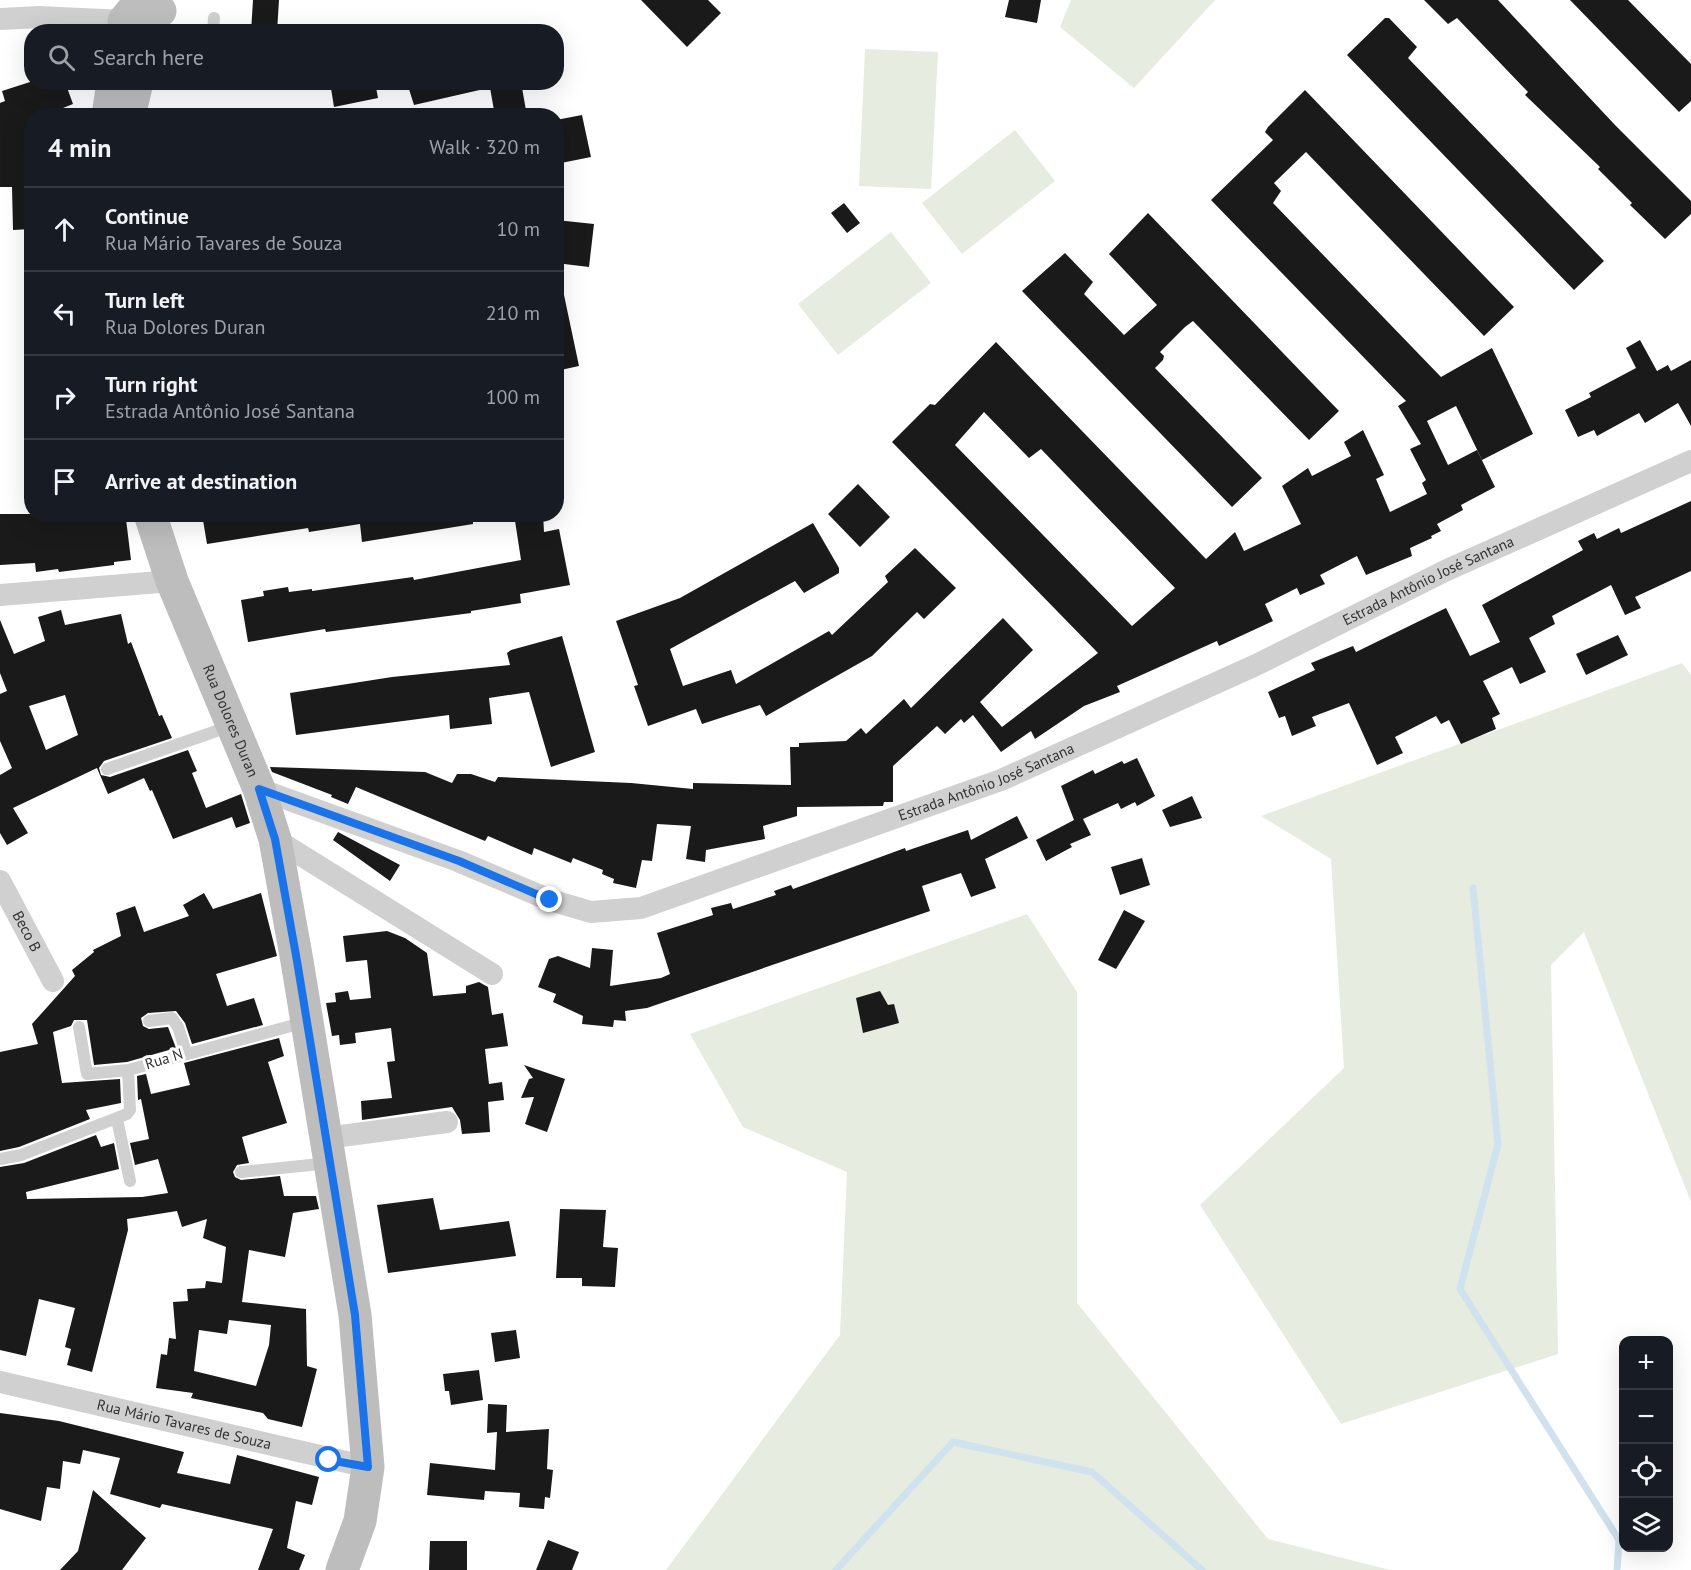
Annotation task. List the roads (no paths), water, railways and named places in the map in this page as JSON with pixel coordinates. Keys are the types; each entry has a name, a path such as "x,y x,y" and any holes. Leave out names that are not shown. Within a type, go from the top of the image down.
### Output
{"street":[{"path":"0,19 39,17 126,21 133,10 140,8 159,14"},
{"path":"109,108 112,90"},
{"path":"131,108 135,90"},
{"name":"Estrada Antônio José Santana","path":"259,789 459,861 550,900 591,912 641,908 1001,780 1256,665 1457,566 1691,461"},
{"name":"Rua Dolores Duran","path":"153,522 172,581 259,789 275,839 355,1315 368,1467 360,1521 342,1570"},
{"path":"0,595 172,581"},
{"path":"275,839 492,974"},
{"name":"Beco B","path":"0,881 53,981"},
{"path":"328,1151 447,1122"},
{"name":"Rua Mário Tavares de Souza","path":"0,1382 368,1467"}],"lane":[{"path":"214,18 214,24"},
{"path":"107,769 232,725"},
{"path":"149,1021 172,1018 178,1027 186,1052"},
{"name":"Rua N","path":"117,1119 130,1110 128,1070 186,1052 306,1022"},
{"path":"79,1027 87,1074 128,1070"},
{"path":"0,1159 21,1155 117,1119 130,1181"},
{"path":"241,1172 328,1151"}],"waterway":[{"path":"1473,888 1498,1144 1460,1289 1619,1540 1617,1570"},
{"path":"836,1570 953,1442 1092,1472 1202,1570"}]}
